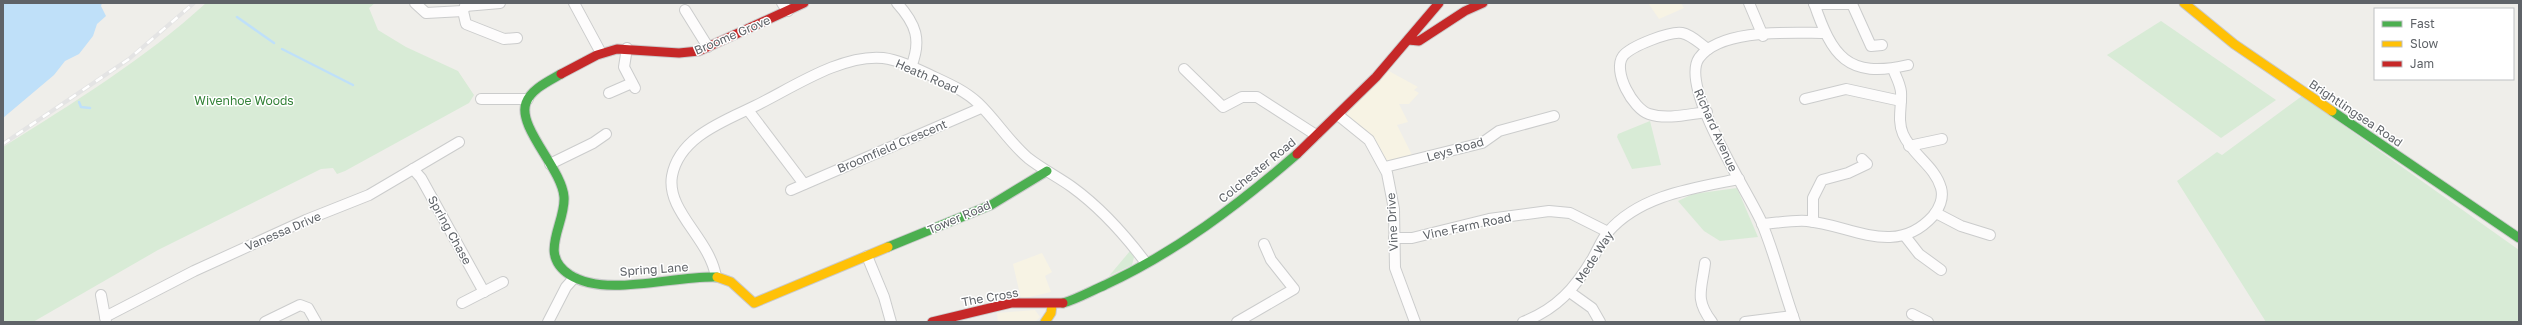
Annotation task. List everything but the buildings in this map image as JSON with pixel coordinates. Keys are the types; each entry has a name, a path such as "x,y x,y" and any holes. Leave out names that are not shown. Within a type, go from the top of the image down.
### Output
{"street":[{"path":"415,3 426,13 500,3"},
{"path":"574,3 601,53"},
{"path":"782,3 788,11"},
{"name":"Broome Grove","path":"528,99 545,85 601,53 627,48 682,53 708,47 804,3"},
{"path":"897,3 912,20 918,35 916,53 911,67"},
{"name":"Colchester Road","path":"1052,305 1081,297 1146,263 1233,206 1263,183 1338,115 1376,77 1439,3"},
{"path":"1408,40 1419,41 1465,11 1483,3"},
{"path":"1749,3 1763,36"},
{"name":"Brightlingsea Road","path":"2184,3 2234,44 2519,238"},
{"path":"1882,46 1871,46 1852,4 1814,4 1824,33 1832,47 1854,64 1875,69 1892,69 1908,65"},
{"path":"465,7 466,24 504,39 517,38"},
{"path":"685,10 708,47"},
{"path":"1707,112 1659,116 1647,114 1633,103 1620,67 1623,56 1629,50 1673,33 1688,35 1708,49"},
{"name":"Richard Avenue","path":"1794,319 1762,224 1707,112 1696,86 1694,71 1697,63 1708,49 1728,40 1763,36 1824,33"},
{"path":"609,93 633,85 624,67 627,48"},
{"name":"Heath Road","path":"716,277 711,257 674,200 671,187 673,174 678,162 690,144 709,129 850,62 884,58 911,67 965,93 1026,156 1071,186 1099,211 1133,245 1146,263"},
{"path":"1184,69 1223,106 1236,98 1252,95 1262,99 1316,135"},
{"path":"1762,224 1813,222 1871,236 1892,238 1904,236 1914,232 1936,213 1941,200 1938,180 1932,168 1909,146 1900,126 1900,85 1892,69"},
{"path":"1805,99 1846,89 1901,101"},
{"path":"481,99 528,99 524,110 525,115 562,188 564,199 561,216 552,237 553,252 564,270 574,278 566,287 548,322"},
{"name":"Broomfield Crescent","path":"791,190 981,108"},
{"path":"748,110 804,184"},
{"name":"Vine Drive","path":"1338,115 1354,123 1365,133 1385,167 1393,201 1395,270 1415,322"},
{"name":"Leys Road","path":"1385,167 1482,143 1499,131 1550,121"},
{"path":"550,164 593,143 606,134"},
{"path":"1909,146 1942,139"},
{"name":"Vanessa Drive","path":"105,320 208,264 306,220 369,196 459,142"},
{"path":"1813,222 1813,198 1819,184 1826,177 1848,173 1867,164 1862,158"},
{"name":"Spring Chase","path":"413,169 421,178 484,292"},
{"name":"Tower Road","path":"754,303 1002,199 1032,183 1047,171"},
{"name":"Mede Way","path":"1523,322 1548,312 1571,293 1608,232 1634,212 1676,192 1739,179"},
{"name":"Vine Farm Road","path":"1394,238 1412,238 1489,219 1549,212 1577,215 1608,232"},
{"path":"1936,213 1965,227 1990,235"},
{"path":"1904,236 1919,254 1941,270"},
{"path":"1237,322 1294,289 1271,260 1264,244"},
{"path":"867,256 884,297 891,322"},
{"path":"1705,262 1705,271 1699,288 1700,303 1712,322"},
{"name":"Spring Lane","path":"574,278 598,283 616,283 716,277 731,282 754,303"},
{"path":"462,303 503,282"},
{"path":"1571,293 1592,308 1600,322"},
{"path":"101,295 105,320"},
{"name":"The Cross","path":"932,322 974,310 1014,303 1052,305"},
{"path":"265,322 300,305 308,308 316,322"},
{"path":"1045,322 1051,314 1052,305"},
{"path":"1912,314 1928,322"},
{"path":"1745,322 1794,319"}],"shaded area":[{"path":"1648,3 1681,3 1684,8 1659,19"},
{"path":"1387,70 1418,87 1414,90 1419,93 1409,104 1399,104 1408,122 1397,125 1415,161 1389,168 1343,115"},
{"path":"1042,253 1052,272 1045,276 1051,292 1021,299 1013,264"},
{"path":"1035,310 1040,317 1035,322 998,322 997,313"}],"green space":[{"name":"Wivenhoe Woods","path":"206,3 375,3 369,8 378,30 406,47 458,71 474,95 469,103 345,171 337,174 333,168 321,169 158,250 33,322 3,322 3,147 108,80 158,43"},
{"path":"2161,21 2276,100 2221,138 2107,55"},
{"path":"2302,96 2519,250 2519,322 2266,322 2177,181 2217,152 2222,155"},
{"path":"1650,121 1661,165 1632,169 1617,137 1618,134"},
{"path":"1737,188 1758,237 1720,241 1704,231 1678,201 1693,194"},
{"path":"1130,251 1134,257 1132,265 1109,276"}],"water":[{"path":"3,3 102,3 101,6 106,16 97,24 93,36 79,54 65,61 54,75 3,118"}],"waterway":[{"path":"237,17 274,43"},
{"path":"282,49 353,85"},
{"path":"79,102 81,107 90,108"}],"railway":[{"path":"3,144 129,59 194,3"}],"traffic: fast":[{"path":"561,74 541,86 532,94 526,103 525,111 528,122 556,174 564,196 564,205 553,245 554,253 563,269 573,277 607,285 682,277 717,277"},
{"path":"2332,111 2519,238"},
{"path":"1063,303 1080,297 1123,276 1176,246 1251,193 1297,154"},
{"path":"888,247 991,205 1011,195 1047,171"}],"traffic: slow":[{"path":"2184,3 2234,44 2332,111"},
{"path":"717,277 731,282 754,303 888,247"},
{"path":"1045,322 1051,313 1052,305"}],"traffic: jam":[{"path":"561,74 597,55 617,49 679,53 699,51 804,3"},
{"path":"1297,154 1376,77 1439,3"},
{"path":"1408,40 1419,41 1465,11 1483,3"},
{"path":"932,322 1011,303 1063,303"}]}
